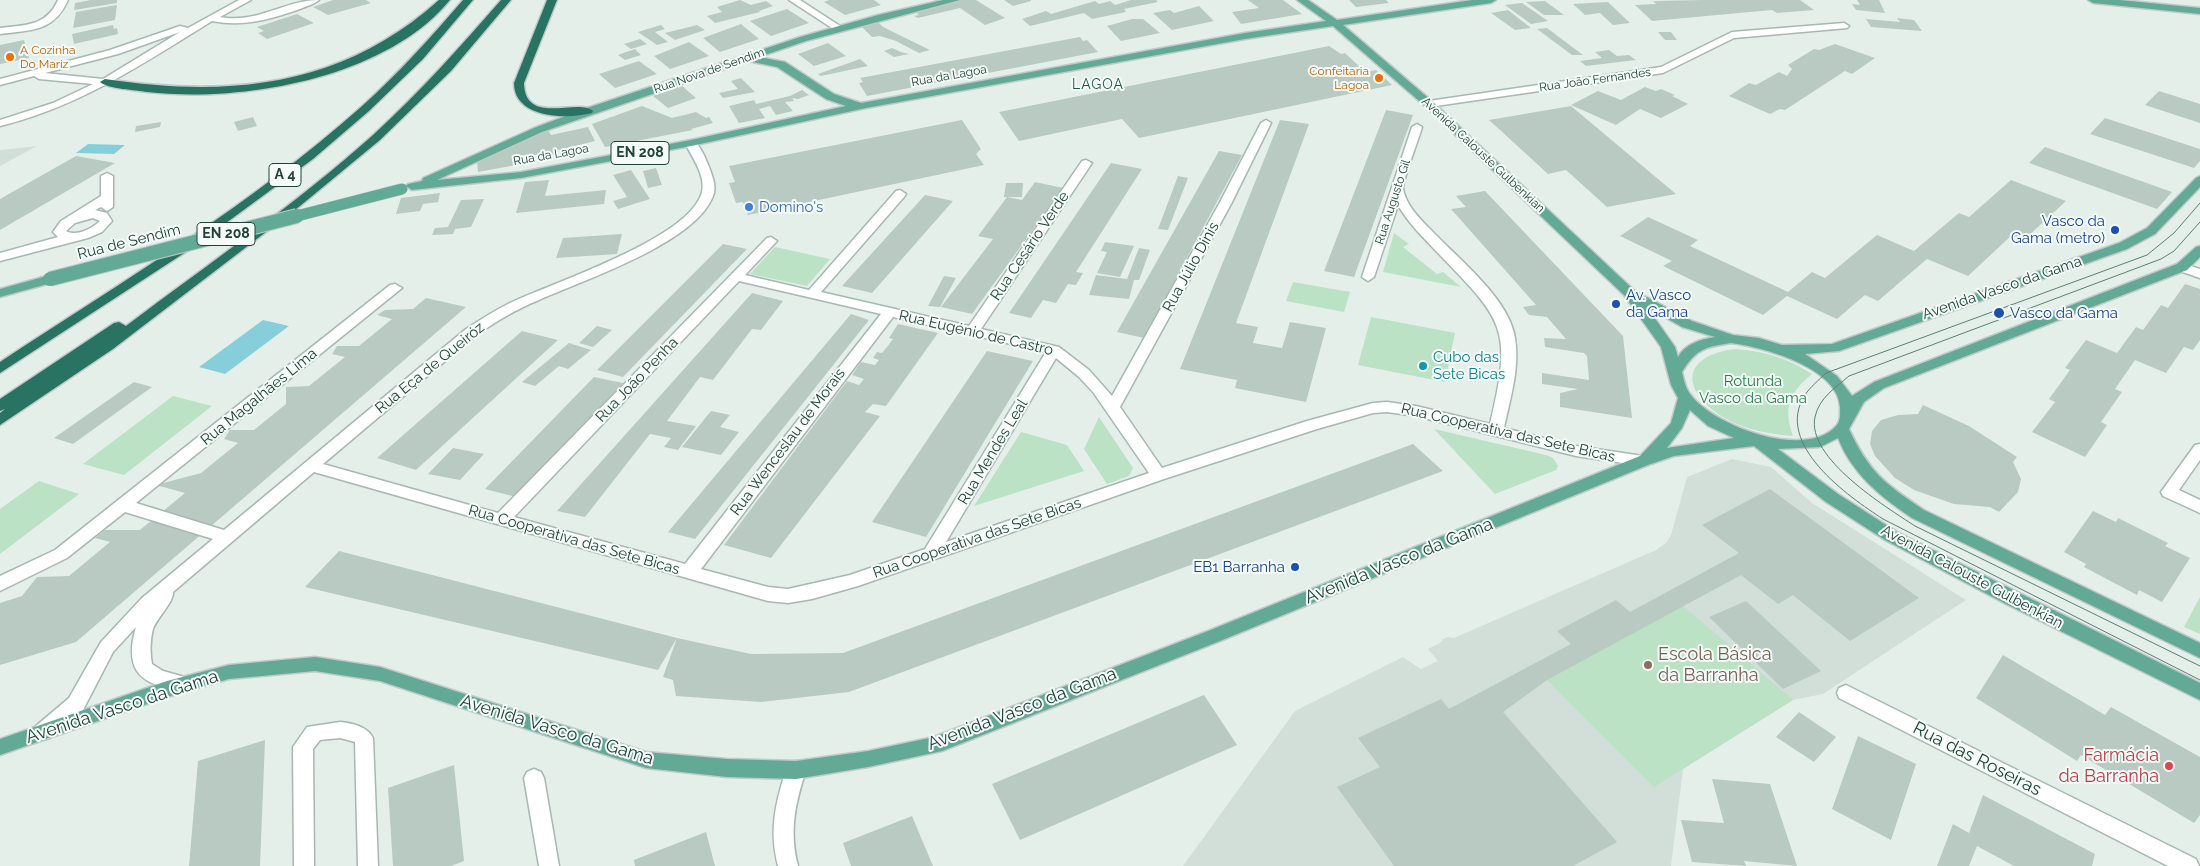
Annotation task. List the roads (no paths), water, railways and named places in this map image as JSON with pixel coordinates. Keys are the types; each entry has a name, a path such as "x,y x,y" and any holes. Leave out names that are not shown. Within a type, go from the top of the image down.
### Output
{"highway":[{"path":"105,82 164,90 216,91 256,87 299,78 341,66 392,43 428,18 445,0"},
{"name":"A 4","path":"0,368 240,208 331,138 390,86 426,50 468,0"},
{"name":"A 4","path":"0,406 255,235 321,183 402,114 447,69 506,0"},
{"path":"552,0 519,83 518,95 524,102 541,109 588,111"},
{"path":"0,420 108,346 255,235"},
{"path":"0,359 129,282"}],"main road":[{"name":"Rua Nova de Sendim","path":"407,188 470,162 538,130 588,111 838,28 955,0"},
{"name":"Avenida Calouste Gulbenkian","path":"1302,0 1335,23 1429,104 1629,292 1668,347 1678,384 1685,398"},
{"name":"Avenida Calouste Gulbenkian","path":"1315,0 1335,23"},
{"name":"Rua da Lagoa","path":"407,188 521,175 691,143 866,105 1245,36 1491,0"},
{"path":"2093,0 2200,11"},
{"path":"784,65 778,52 803,39"},
{"path":"712,70 758,59 784,65 843,103 866,105"},
{"path":"813,116 822,112 826,106 827,101 822,91"},
{"path":"469,181 463,178 462,170 470,162"},
{"name":"Avenida Vasco da Gama","path":"1782,349 1810,350 1834,348 2123,246 2151,231 2200,180"},
{"name":"Rua de Sendim","path":"0,293 407,188"},
{"path":"1685,398 1713,422 1732,432 1757,440 1785,445 1805,445 1833,436 1844,425 1858,399 1879,385 2182,267 2200,250"},
{"name":"Avenida Calouste Gulbenkian","path":"1629,292 1687,324 1747,341"},
{"path":"1675,372 1679,360 1689,350 1697,346 1724,340 1747,341 1782,349"},
{"name":"Avenida Calouste Gulbenkian","path":"1782,349 1806,360 1837,384 1845,396 1844,425 1852,452 1865,472 1889,495 1918,514 2200,651"},
{"name":"Avenida Vasco da Gama","path":"1644,461 1675,429 1682,417 1685,398"},
{"name":"Avenida Calouste Gulbenkian","path":"1757,440 1832,498 1891,536 2020,604 2200,692"},
{"name":"Avenida Vasco da Gama","path":"0,747 186,684 229,672 315,664 380,674 646,760 727,768 796,770 868,759 935,745 1214,636 1644,461 1673,451 1757,440"}],"street":[{"path":"0,31 49,21 59,13 63,0"},
{"path":"0,123 20,119 67,103 210,18 246,0"},
{"path":"0,82 26,77 56,66 114,52 210,18 230,23 242,23 314,0"},
{"path":"794,0 838,28"},
{"name":"Rua João Fernandes","path":"1429,104 1662,70 1681,63 1719,40 1732,35 1844,26"},
{"path":"26,77 60,77 105,82"},
{"path":"20,119 60,98 67,90 65,81 60,77"},
{"name":"Rua Júlio Dinis","path":"1112,409 1225,204 1266,123"},
{"name":"Rua Augusto Gil","path":"1368,277 1417,127"},
{"name":"Rua Eça de Queiróz","path":"42,733 76,704 107,647 126,624 148,603 471,332 512,306 606,267 689,222 704,202 708,183 691,143"},
{"name":"Rua Cesário Verde","path":"973,330 1086,162"},
{"path":"0,257 78,236 99,228 104,224 106,218 107,176"},
{"path":"1398,189 1400,200 1411,216 1486,298 1504,324 1508,342 1508,360 1496,430"},
{"path":"812,294 900,194"},
{"path":"18,252 107,198"},
{"path":"78,236 61,234 59,232 66,223 91,214 106,218"},
{"name":"Rua João Penha","path":"502,519 771,241"},
{"path":"2182,267 2200,274"},
{"name":"Rua Eugénio de Castro","path":"737,277 1054,350 1069,358 1086,373 1159,475"},
{"name":"Rua Magalhães Lima","path":"0,584 61,554 395,288"},
{"name":"Rua Wenceslau de Morais","path":"688,573 890,312"},
{"name":"Rua Mendes Leal","path":"931,553 1054,350"},
{"name":"Rua Cooperativa das Sete Bicas","path":"310,466 688,573 768,594 788,596 812,592 852,581 1159,475 1312,425 1373,408 1387,407 1416,411 1606,457 1644,461"},
{"path":"2200,449 2169,492 2200,508"},
{"path":"123,505 226,537"},
{"name":"Rua Eça de Queiróz","path":"179,577 143,629 140,652 142,668 158,678 186,684"},
{"name":"Rua das Roseiras","path":"1846,693 2189,866"},
{"path":"304,866 303,747 314,733 335,728 354,732 364,738 368,866"},
{"path":"788,866 781,844 783,808 796,770"},
{"path":"534,778 549,866"}],"water":[{"path":"88,144 125,145 114,154 76,153"},
{"path":"263,320 289,326 225,374 199,367"}],"tram line":[{"path":"2200,203 2174,233 2147,255 1826,373 1807,392 1798,413 1799,432 1807,450 1819,467 1852,497 1883,519 2200,680"},
{"path":"2200,222 2174,251 2161,259 1849,376 1824,399 1815,417 1816,433 1823,449 1835,464 1868,494 1915,526 2200,666"}],"place":[{"name":"A Cozinha Do Mariz","path":"10,57"},
{"name":"Confeitaria Lagoa","path":"1379,78"},
{"name":"Domino's","path":"749,207"},
{"name":"Vasco da Gama (metro)","path":"2115,230"},
{"name":"Av. Vasco da Gama","path":"1616,304"},
{"name":"Vasco da Gama","path":"1999,313"},
{"name":"Cubo das Sete Bicas","path":"1423,366"},
{"name":"EB1 Barranha","path":"1295,567"},
{"name":"Escola Básica da Barranha","path":"1648,665"},
{"name":"Farmácia da Barranha","path":"2169,766"}],"district":[{"name":"LAGOA","path":"1098,85"}],"park label":[{"name":"Rotunda Vasco da Gama","path":"1753,390"}]}
